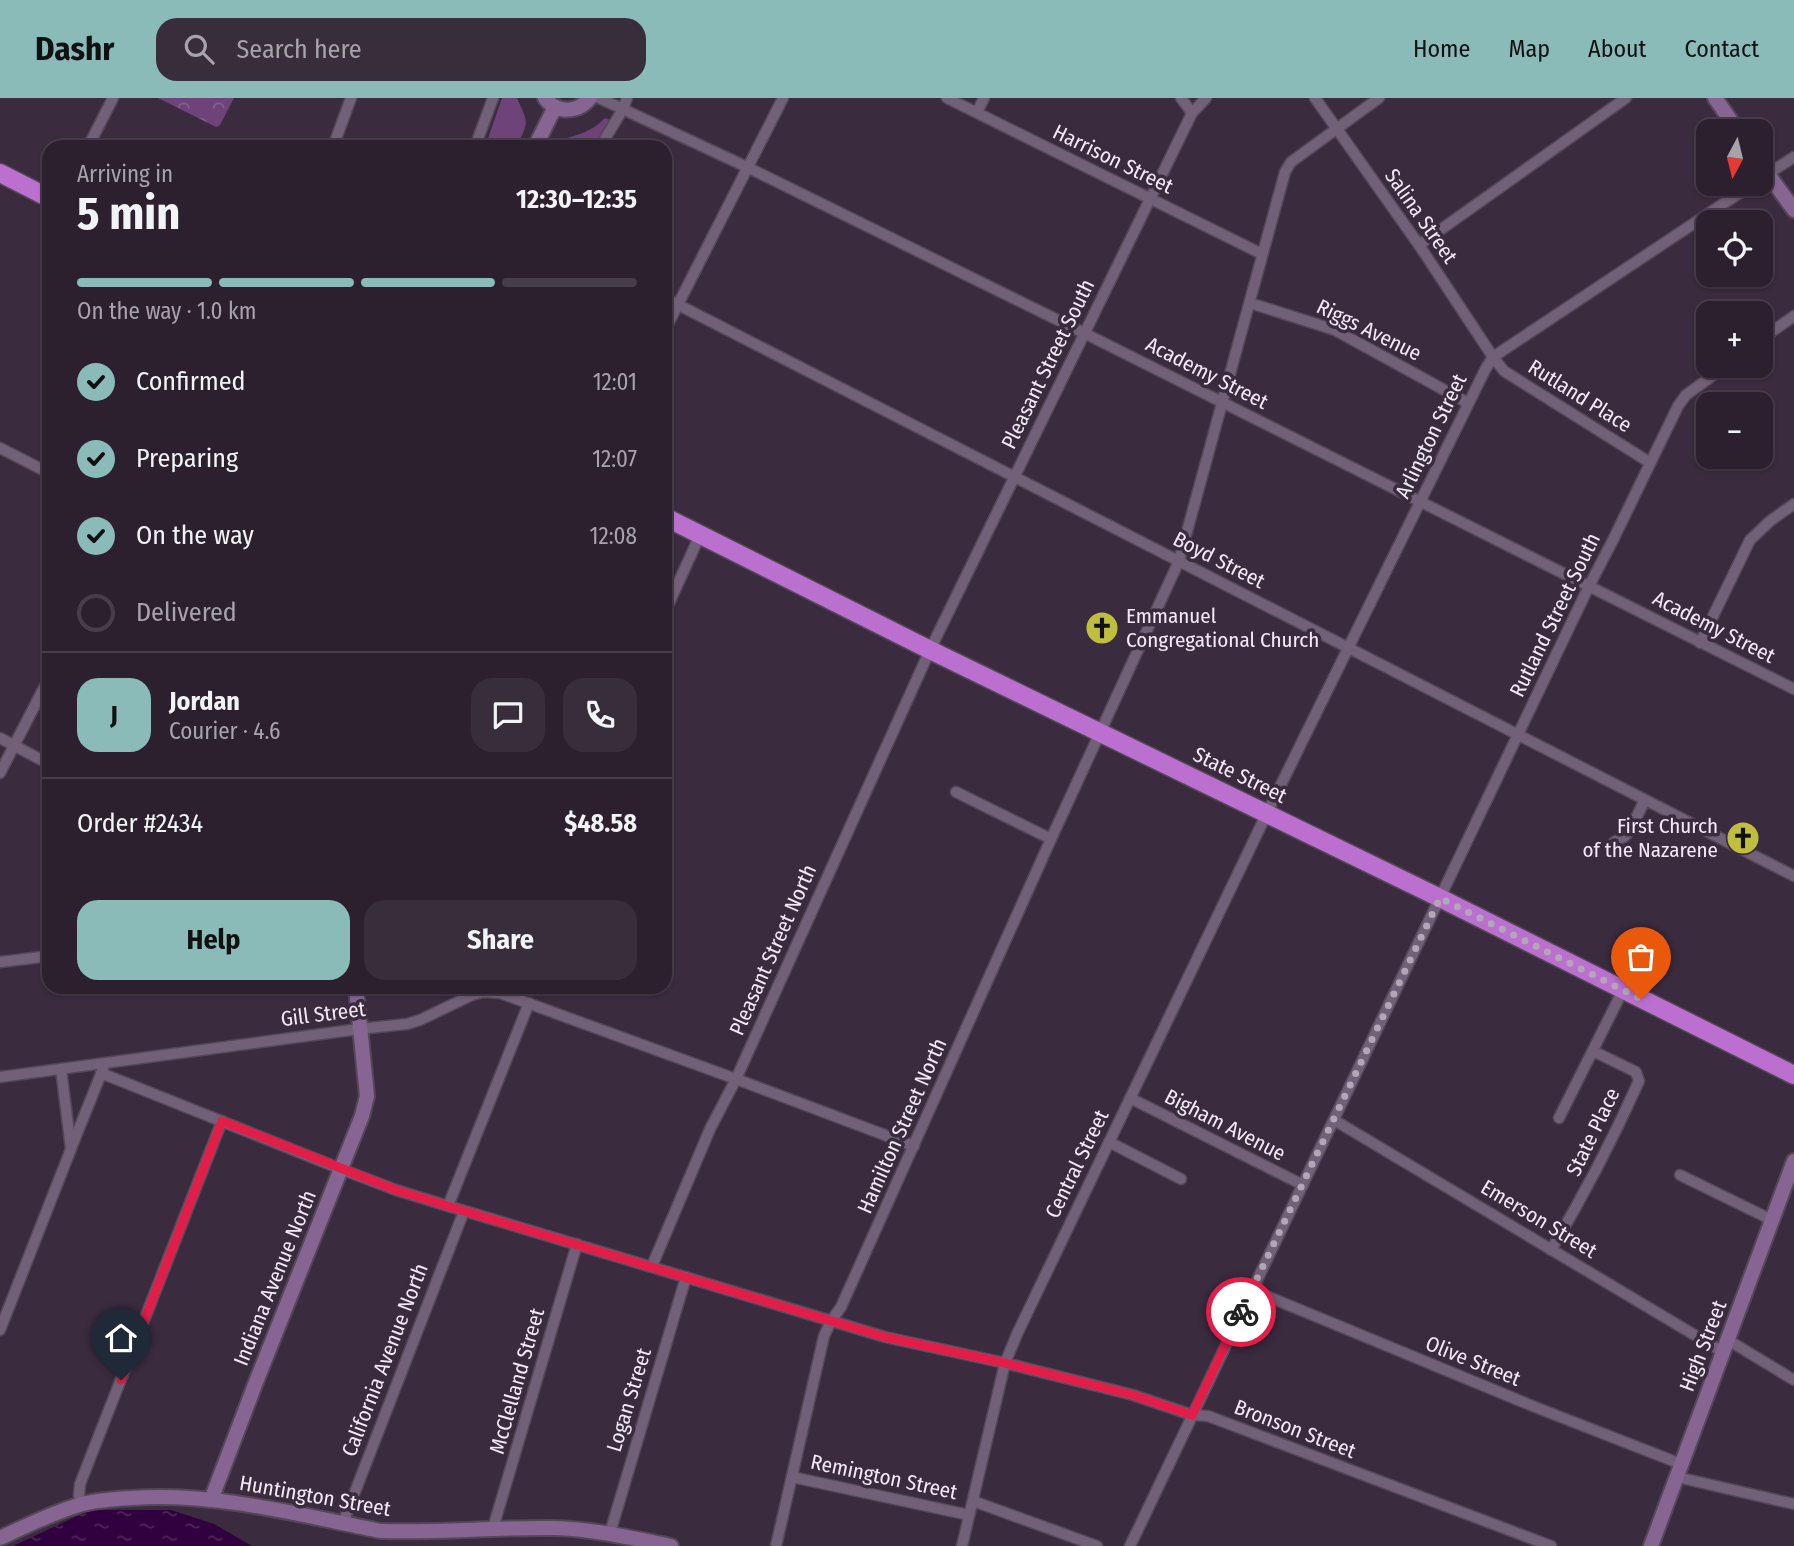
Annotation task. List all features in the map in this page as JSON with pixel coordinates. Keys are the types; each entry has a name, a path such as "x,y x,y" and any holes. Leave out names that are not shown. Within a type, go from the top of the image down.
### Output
{"highway":[{"path":"0,173 42,194"},
{"name":"State Street","path":"672,521 1794,1075"}],"street":[{"path":"92,140 113,98"},
{"path":"335,140 351,98"},
{"path":"478,140 493,98"},
{"path":"537,140 550,103 564,110 572,110 590,98"},
{"name":"Academy Street","path":"599,98 749,168 1084,333 1794,689"},
{"path":"604,140 627,98"},
{"path":"672,316 783,98"},
{"name":"Harrison Street","path":"947,98 1262,254"},
{"path":"977,112 984,98"},
{"path":"1181,98 1192,113"},
{"name":"Pleasant Street South","path":"930,650 1192,113 1206,98"},
{"name":"Salina Street","path":"1315,98 1419,245 1493,357"},
{"name":"Hamilton Street North","path":"776,1546 824,1336 841,1307 1179,561 1281,180 1291,162 1379,98"},
{"path":"1419,245 1626,98"},
{"path":"1715,98 1730,119"},
{"path":"1773,167 1794,157"},
{"path":"1773,184 1794,210"},
{"name":"Arlington Street","path":"1267,813 1493,357 1736,196"},
{"name":"Boyd Street","path":"672,301 1794,876"},
{"name":"Riggs Avenue","path":"1250,303 1335,330 1468,403"},
{"path":"1773,331 1794,316"},
{"name":"Rutland Place","path":"1493,357 1504,371 1650,462"},
{"name":"Rutland Street South","path":"1130,1546 1650,462 1678,406 1686,395 1709,378"},
{"path":"0,448 42,469"},
{"path":"1700,643 1750,540 1770,520 1794,504"},
{"path":"672,597 700,535"},
{"name":"Pleasant Street North","path":"652,1266 710,1129 736,1079 930,650"},
{"path":"0,773 42,692"},
{"path":"0,738 42,760"},
{"path":"956,792 1051,839"},
{"path":"1614,842 1629,832 1645,800"},
{"name":"Central Street","path":"962,1546 1005,1363 1267,813"},
{"path":"0,962 42,957"},
{"path":"1559,1118 1623,990"},
{"name":"Indiana Avenue North","path":"211,1500 362,1116 367,1096 356,994"},
{"name":"Gill Street","path":"0,1077 407,1024 476,994"},
{"name":"Gill Street","path":"503,994 914,1146"},
{"path":"448,1206 529,1003"},
{"name":"State Place","path":"1551,1250 1607,1150 1639,1081 1636,1072 1593,1051"},
{"path":"0,1330 106,1062"},
{"path":"61,1069 71,1149"},
{"name":"Bronson Street","path":"102,1073 396,1190 885,1337 1005,1363 1133,1395 1192,1415 1208,1416 1551,1546"},
{"name":"Bigham Avenue","path":"1130,1098 1303,1185"},
{"name":"Emerson Street","path":"1334,1120 1551,1250 1794,1380"},
{"path":"81,1504 80,1484 222,1121"},
{"path":"1109,1142 1181,1179"},
{"name":"High Street","path":"1651,1546 1794,1161"},
{"path":"1680,1175 1772,1220"},
{"name":"California Avenue North","path":"345,1524 346,1515 464,1211"},
{"name":"McClelland Street","path":"493,1528 577,1244"},
{"name":"Logan Street","path":"610,1533 686,1277"},
{"name":"Olive Street","path":"1252,1290 1535,1407 1679,1470 1794,1504"},
{"name":"Remington Street","path":"792,1477 969,1515"},
{"name":"Huntington Street","path":"0,1538 81,1504 159,1496 211,1500 381,1531 557,1528 610,1533 671,1546"},
{"path":"972,1501 1097,1546"}],"green space":[{"path":"158,98 234,98 220,125 216,127"},
{"path":"502,98 517,98 526,123 519,140 487,140"},
{"path":"605,118 610,120 597,140 560,140 590,130"}],"water":[{"path":"90,1510 171,1510 214,1524 252,1546 13,1546"}],"way so far":[{"path":"1241,1312 1440,898 1641,999"}],"place":[{"name":"Emmanuel Congregational Church","path":"1102,628"},
{"name":"First Church of the Nazarene","path":"1743,838"}],"route":[{"path":"121,1380 222,1121 396,1190 464,1211 885,1337 1133,1395 1192,1415 1241,1312"}]}
